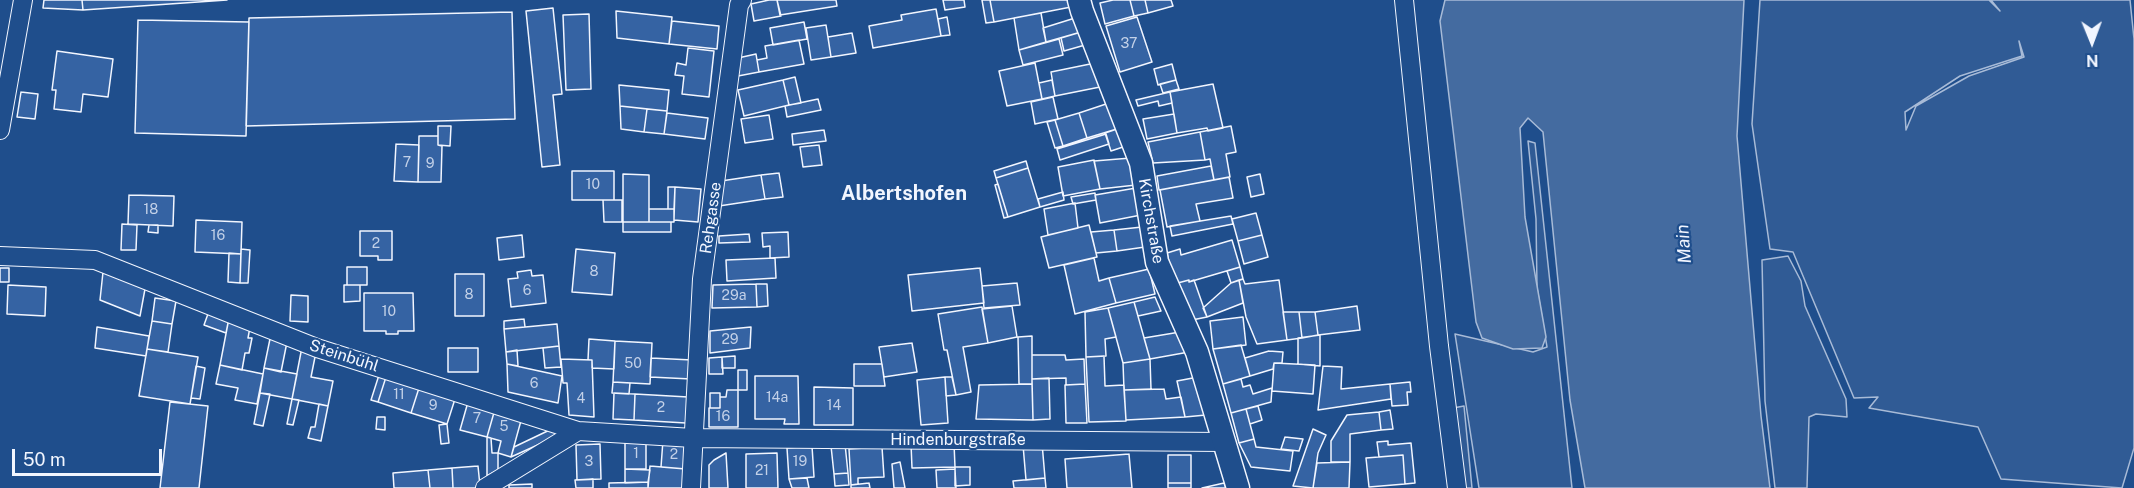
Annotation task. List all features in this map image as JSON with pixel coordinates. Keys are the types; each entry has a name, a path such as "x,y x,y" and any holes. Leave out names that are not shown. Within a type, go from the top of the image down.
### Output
{"street":[{"path":"0,129 23,0"},
{"name":"Rehgasse","path":"691,488 702,279 739,5 742,0"},
{"name":"Kirchstraße","path":"1079,0 1141,163 1156,262 1197,352 1238,488"},
{"path":"1404,0 1439,346 1457,488"},
{"name":"Steinbühl","path":"0,256 95,260 317,348 578,431 693,438"},
{"path":"485,488 578,431"},
{"name":"Hindenburgstraße","path":"693,438 1223,442"}],"shaded area":[{"path":"1760,0 1989,0 2000,11 1991,0 2130,0 2134,39 2134,448 2122,488 2001,479 1978,427 1869,408 1878,397 1854,398 1793,252 1770,249 1752,124","holes":["2019,41 2024,57 1969,76 1916,106 1906,130 1905,112 1960,76 2022,56"]},
{"path":"1528,141 1535,143 1572,488 1479,488 1455,334 1533,352 1547,347 1537,288 1536,219"},
{"path":"1788,256 1801,281 1805,306 1846,399 1847,417 1816,414 1809,417 1807,488 1775,488 1765,401 1762,260"},
{"path":"1464,406 1472,488 1462,488 1453,408"}],"water":[{"name":"Main","path":"1445,0 1744,0 1737,136 1761,416 1770,488 1585,488 1570,400 1543,132 1528,118 1520,128 1525,217 1546,337 1542,348 1513,349 1482,338 1476,322 1440,21"}],"building":[{"path":"44,0 82,0 83,10 43,8"},
{"path":"82,0 227,0 83,10"},
{"path":"777,0 781,16 754,21 751,4"},
{"path":"777,0 836,0 837,6 780,15"},
{"path":"943,0 964,0 965,7 945,10"},
{"path":"982,0 990,0 994,22 986,23"},
{"path":"990,0 1069,0 1071,7 994,22"},
{"path":"1130,0 1134,16 1105,24 1100,3"},
{"path":"1130,0 1145,0 1148,13 1134,16"},
{"path":"1145,0 1171,0 1173,6 1148,13"},
{"path":"553,8 562,94 553,95 560,165 542,167 526,11"},
{"path":"936,9 941,36 873,48 869,26 902,20 901,15"},
{"path":"616,11 672,17 669,44 617,38"},
{"path":"512,12 515,119 246,126 249,18"},
{"path":"1041,13 1046,42 1019,50 1014,18"},
{"path":"589,14 591,89 566,90 563,15"},
{"path":"947,17 950,35 941,36 938,19"},
{"path":"1137,17 1152,62 1120,72 1106,26"},
{"path":"1075,18 1081,32 1046,42 1043,28"},
{"path":"138,20 249,22 246,136 135,133"},
{"path":"672,21 719,26 717,49 669,44"},
{"path":"804,22 807,39 773,45 770,28"},
{"path":"826,25 831,57 811,60 806,28"},
{"path":"1081,32 1085,45 1064,51 1061,38"},
{"path":"852,33 856,53 831,57 828,37"},
{"path":"1059,39 1063,55 1023,65 1019,50"},
{"path":"799,40 804,64 759,72 757,60 767,58 765,46"},
{"path":"688,48 714,51 709,97 682,94 684,76 675,75 677,63 686,65"},
{"path":"57,51 113,59 108,97 83,94 81,112 54,109 56,90 52,90"},
{"path":"756,54 759,72 738,76 738,58"},
{"path":"1035,63 1042,99 1007,106 999,71"},
{"path":"1095,63 1100,87 1055,96 1051,72"},
{"path":"1172,64 1176,80 1158,85 1154,69"},
{"path":"795,77 801,103 789,105 783,80"},
{"path":"783,80 789,105 744,116 738,90"},
{"path":"1052,80 1055,96 1042,99 1039,83"},
{"path":"1176,80 1179,89 1163,93 1160,84"},
{"path":"1213,84 1223,128 1177,133 1170,92"},
{"path":"619,85 669,90 667,111 620,106"},
{"path":"21,92 38,94 35,119 17,117"},
{"path":"1170,92 1172,103 1159,106 1158,101 1138,106 1136,100"},
{"path":"1053,97 1058,119 1035,124 1031,102"},
{"path":"818,99 821,110 787,117 785,106"},
{"path":"1112,102 1120,128 1087,138 1079,113"},
{"path":"620,106 647,109 644,132 621,129"},
{"path":"647,109 667,111 664,134 644,132"},
{"path":"667,113 708,118 705,139 664,134"},
{"path":"1079,113 1087,138 1063,146 1055,120"},
{"path":"1174,114 1177,133 1147,139 1143,119"},
{"path":"769,115 773,139 745,143 741,119"},
{"path":"1055,120 1063,146 1055,148 1047,122"},
{"path":"438,126 451,126 450,146 438,145"},
{"path":"1231,126 1236,152 1226,154 1230,177 1214,180 1210,159 1205,160 1200,132"},
{"path":"1120,128 1126,146 1111,151 1105,133"},
{"path":"824,130 826,141 793,145 792,134"},
{"path":"1200,132 1205,160 1153,163 1148,142"},
{"path":"1106,134 1109,144 1060,160 1057,149"},
{"path":"419,136 438,136 438,145 442,146 441,182 418,182"},
{"path":"396,144 419,145 418,182 394,181"},
{"path":"819,145 822,165 803,167 800,147"},
{"path":"1131,158 1136,185 1100,189 1094,161"},
{"path":"1094,160 1100,189 1063,196 1058,167"},
{"path":"1026,161 1028,168 996,178 994,171"},
{"path":"1211,166 1214,180 1159,190 1157,176"},
{"path":"1028,168 1040,207 1008,217 996,178"},
{"path":"572,171 614,171 614,200 572,200"},
{"path":"779,173 783,197 765,199 761,175"},
{"path":"623,174 649,175 649,222 623,222"},
{"path":"1260,174 1264,194 1251,197 1247,177"},
{"path":"761,175 765,199 719,206 721,181"},
{"path":"1229,177 1233,198 1196,204 1200,221 1167,227 1160,190"},
{"path":"998,184 1008,217 1004,218 995,185"},
{"path":"668,187 675,187 674,209 668,209"},
{"path":"675,187 701,189 698,222 674,220"},
{"path":"1136,188 1141,215 1100,223 1095,195"},
{"path":"1063,192 1064,200 1040,207 1038,199"},
{"path":"1095,193 1096,200 1073,204 1071,197"},
{"path":"129,195 174,196 173,226 128,224"},
{"path":"603,200 622,200 622,222 604,222"},
{"path":"1075,203 1078,228 1048,235 1044,209"},
{"path":"649,209 674,209 674,222 649,222"},
{"path":"1256,213 1262,235 1238,241 1232,219"},
{"path":"1231,216 1233,224 1172,236 1170,226"},
{"path":"196,220 242,222 241,254 195,252"},
{"path":"623,222 671,222 671,232 623,232"},
{"path":"122,224 137,225 136,250 121,250"},
{"path":"149,225 158,225 158,233 148,232"},
{"path":"1089,225 1097,257 1049,268 1041,237"},
{"path":"1142,227 1145,247 1117,251 1114,230"},
{"path":"1114,230 1117,251 1096,253 1091,232"},
{"path":"360,231 392,231 392,260 378,260 378,256 360,256"},
{"path":"788,232 789,257 770,258 770,246 763,247 762,233"},
{"path":"749,234 750,242 719,243 719,236"},
{"path":"522,235 524,257 499,260 497,238"},
{"path":"1262,235 1268,257 1244,264 1238,241"},
{"path":"1232,240 1240,267 1189,282 1189,280 1174,284 1167,253 1180,249 1181,255"},
{"path":"241,249 250,250 248,283 240,283"},
{"path":"576,249 615,253 612,295 572,292"},
{"path":"229,253 241,254 240,283 228,282"},
{"path":"775,258 776,278 727,281 726,260"},
{"path":"1094,258 1099,281 1109,278 1116,303 1075,314 1064,265"},
{"path":"347,267 367,267 367,285 347,285"},
{"path":"1240,267 1243,279 1231,283 1227,271"},
{"path":"0,268 9,268 9,282 0,282"},
{"path":"980,268 984,303 912,311 908,275"},
{"path":"1149,269 1155,294 1116,303 1109,278"},
{"path":"531,270 532,276 543,275 546,303 511,307 508,279 518,278 517,272"},
{"path":"103,272 145,289 140,316 100,300"},
{"path":"455,274 484,274 484,316 455,316"},
{"path":"1243,279 1245,284 1279,280 1287,340 1257,344 1246,317 1239,280"},
{"path":"1189,280 1189,282 1194,280 1207,317 1192,320 1174,284"},
{"path":"1239,280 1243,303 1207,317 1203,308 1231,283"},
{"path":"1017,283 1020,305 984,308 982,286"},
{"path":"756,284 757,307 712,308 713,285"},
{"path":"756,284 767,284 768,306 757,307"},
{"path":"8,285 46,287 45,316 7,314"},
{"path":"344,285 360,285 360,301 344,302"},
{"path":"364,293 413,293 414,331 386,334 386,331 364,331"},
{"path":"291,295 308,296 308,322 290,321"},
{"path":"1155,297 1161,311 1138,316 1134,302"},
{"path":"155,298 176,301 172,324 152,321"},
{"path":"1134,302 1150,359 1123,363 1108,308"},
{"path":"1012,306 1017,337 988,343 982,309"},
{"path":"1357,306 1360,330 1318,335 1315,312"},
{"path":"982,307 988,343 963,347 971,392 956,395 947,350 944,350 938,314"},
{"path":"1108,308 1116,337 1105,339 1106,356 1086,357 1085,312"},
{"path":"209,311 229,318 226,333 204,325"},
{"path":"1283,312 1299,312 1302,338 1287,340"},
{"path":"1299,312 1315,312 1318,335 1302,338"},
{"path":"1243,317 1246,345 1213,349 1210,321"},
{"path":"229,318 250,327 248,338 252,338 249,353 245,353 242,370 220,365"},
{"path":"524,319 525,327 504,329 504,321"},
{"path":"152,321 172,324 168,352 147,349"},
{"path":"557,324 559,346 506,352 504,329"},
{"path":"97,327 149,336 146,356 95,348"},
{"path":"751,327 750,348 710,353 710,331"},
{"path":"1180,332 1189,352 1150,359 1144,338"},
{"path":"271,334 287,342 281,372 264,368"},
{"path":"1320,335 1320,366 1298,364 1298,338"},
{"path":"1032,336 1032,384 1019,384 1018,337"},
{"path":"589,339 615,341 614,369 592,368 592,360 588,360"},
{"path":"615,341 652,343 650,384 613,382"},
{"path":"912,343 917,372 884,377 879,347"},
{"path":"1241,345 1250,376 1223,384 1213,349"},
{"path":"559,346 561,367 545,368 543,348"},
{"path":"302,347 316,352 311,377 333,381 328,406 292,399"},
{"path":"448,348 478,348 478,372 448,372"},
{"path":"147,349 198,357 190,404 139,396"},
{"path":"517,350 518,366 507,364 506,352"},
{"path":"1269,351 1283,352 1282,363 1274,363 1273,369 1250,376 1245,358"},
{"path":"1032,355 1065,355 1066,360 1084,359 1085,384 1066,385 1066,378 1032,379"},
{"path":"735,356 735,368 722,368 722,357"},
{"path":"1104,356 1105,386 1124,385 1126,421 1089,422 1086,357"},
{"path":"722,357 723,374 709,374 709,358"},
{"path":"651,358 692,360 691,379 650,377"},
{"path":"561,359 592,360 594,417 569,415 567,383 563,383"},
{"path":"1150,359 1151,389 1124,390 1123,363"},
{"path":"1274,363 1315,365 1313,394 1272,391"},
{"path":"507,364 562,376 558,403 508,392"},
{"path":"854,364 882,364 885,386 854,386"},
{"path":"220,365 263,374 257,404 235,400 238,388 216,384"},
{"path":"196,366 205,368 200,399 191,398"},
{"path":"1323,366 1342,367 1341,389 1390,384 1391,399 1318,410"},
{"path":"264,368 297,374 292,399 260,393"},
{"path":"738,370 747,370 747,390 738,390"},
{"path":"379,375 386,377 378,402 371,400"},
{"path":"755,376 798,376 799,424 784,424 785,419 755,419"},
{"path":"386,377 419,388 411,413 378,402"},
{"path":"945,377 948,423 921,425 917,380"},
{"path":"945,377 952,377 956,395 946,396"},
{"path":"1198,377 1206,415 1185,417 1177,381"},
{"path":"1049,378 1050,419 1033,420 1032,379"},
{"path":"1241,379 1243,387 1250,385 1253,394 1272,388 1271,402 1231,413 1223,384"},
{"path":"613,382 630,383 629,394 612,393"},
{"path":"1410,382 1411,392 1407,392 1408,405 1392,406 1390,384"},
{"path":"1032,384 1033,420 976,419 979,385"},
{"path":"1085,384 1087,423 1066,423 1065,385"},
{"path":"814,387 853,388 853,425 814,425"},
{"path":"419,388 455,399 447,424 411,413"},
{"path":"1164,389 1166,399 1181,397 1185,417 1126,420 1124,390"},
{"path":"727,390 738,390 738,427 709,427 709,408 720,408 720,397 726,397"},
{"path":"260,393 270,394 263,426 254,424"},
{"path":"614,393 635,394 634,420 613,419"},
{"path":"710,393 720,393 720,408 710,408"},
{"path":"635,394 688,397 686,423 634,420"},
{"path":"292,399 299,400 293,425 287,424"},
{"path":"170,402 208,406 199,488 160,488"},
{"path":"468,402 495,409 487,437 460,430"},
{"path":"319,404 328,406 321,441 308,438 311,427 315,427"},
{"path":"1258,406 1262,420 1250,424 1246,409"},
{"path":"495,409 522,417 511,457 498,453 501,441 487,437"},
{"path":"1246,409 1254,439 1239,443 1231,413"},
{"path":"1390,410 1393,429 1381,430 1379,412"},
{"path":"1379,412 1381,430 1350,434 1350,462 1331,462 1331,441 1347,415"},
{"path":"377,417 385,417 385,430 376,429"},
{"path":"447,424 449,443 441,444 439,425"},
{"path":"558,426 562,434 511,457 514,447"},
{"path":"1313,429 1326,435 1318,453 1313,488 1293,486"},
{"path":"487,437 491,438 492,453 498,453 498,470 487,476"},
{"path":"1285,437 1303,439 1299,451 1281,449"},
{"path":"625,438 646,438 646,469 625,469"},
{"path":"1254,439 1256,447 1293,451 1290,471 1251,467 1239,443"},
{"path":"663,440 688,443 686,469 661,467"},
{"path":"1388,441 1388,445 1411,443 1415,483 1405,484 1403,455 1379,457 1377,442"},
{"path":"954,443 955,467 912,468 911,444"},
{"path":"1042,443 1045,478 1026,480 1023,445"},
{"path":"600,444 601,479 577,480 576,445"},
{"path":"845,444 848,473 834,474 831,446"},
{"path":"812,446 814,477 789,479 787,448"},
{"path":"882,447 884,477 858,478 858,484 851,485 849,449"},
{"path":"726,453 728,488 709,488 709,465"},
{"path":"777,453 778,488 746,488 746,454"},
{"path":"1129,454 1132,488 1067,488 1065,459"},
{"path":"1168,455 1191,455 1191,483 1168,483"},
{"path":"1403,455 1405,484 1369,487 1366,458"},
{"path":"900,462 905,488 894,488 892,464"},
{"path":"1350,462 1349,488 1313,488 1317,463"},
{"path":"478,466 480,486 453,488 452,468"},
{"path":"650,466 686,469 684,488 648,488"},
{"path":"955,467 970,467 970,485 955,486"},
{"path":"452,468 453,488 430,488 428,470"},
{"path":"625,469 650,470 648,482 625,483"},
{"path":"955,469 956,488 937,488 936,470"},
{"path":"428,470 430,488 394,488 393,473"},
{"path":"848,473 849,485 835,486 834,474"},
{"path":"807,478 809,488 792,488 789,479"},
{"path":"1045,478 1046,488 1014,488 1013,481"},
{"path":"593,479 593,488 576,488 575,480"},
{"path":"648,482 648,488 609,488 609,483"},
{"path":"869,483 870,488 851,488 851,485"},
{"path":"1168,483 1191,483 1191,488 1168,488"},
{"path":"1224,483 1226,488 1202,488"},
{"path":"532,484 532,488 509,488 509,485"}],"district":[{"name":"Albertshofen","path":"904,194"}]}
